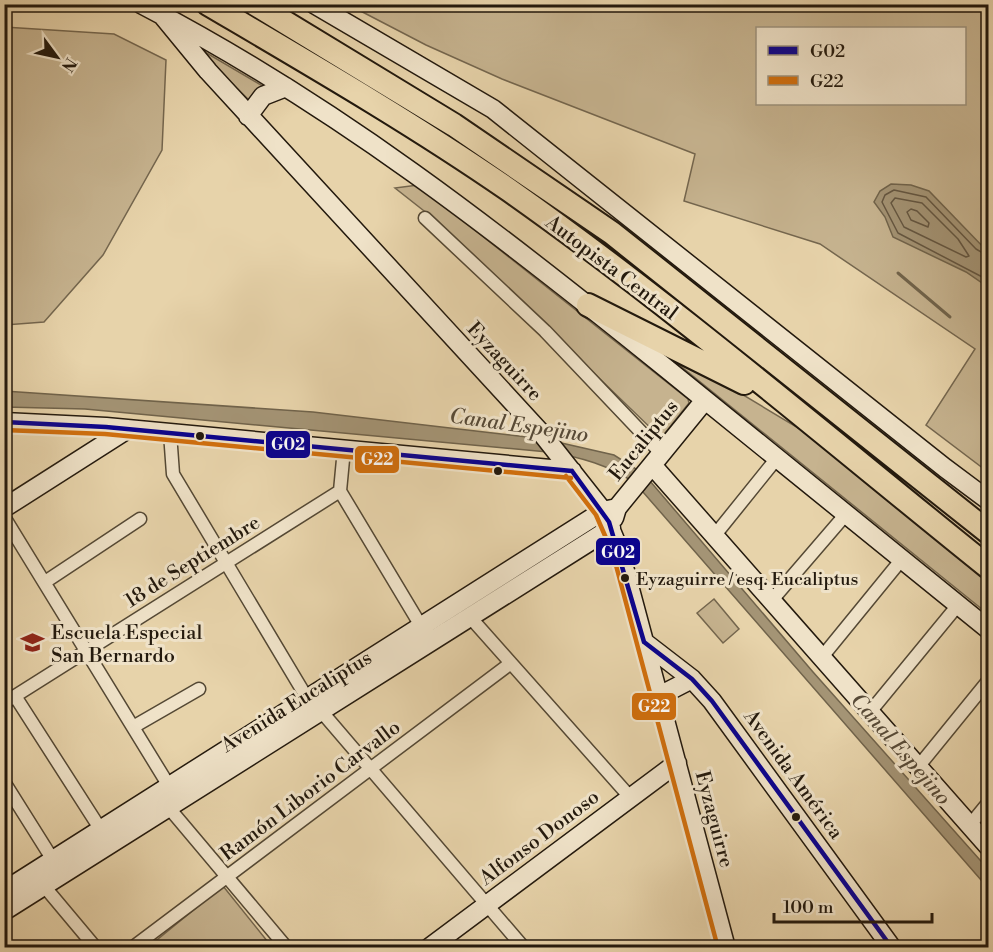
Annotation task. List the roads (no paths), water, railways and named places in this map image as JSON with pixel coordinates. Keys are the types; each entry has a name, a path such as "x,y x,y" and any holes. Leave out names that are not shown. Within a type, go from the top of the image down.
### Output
{"highway":[{"name":"Autopista Central","path":"208,4 398,117 507,189 650,294 988,567"},
{"name":"Autopista Central","path":"255,4 417,101 565,199 694,297 988,532"},
{"path":"588,305 728,374 805,420"}],"main road":[{"path":"127,4 208,71"},
{"path":"141,4 161,10 286,87 430,182 588,305 988,629"},
{"path":"314,4 493,109 988,500"},
{"name":"Eyzaguirre","path":"161,10 208,71 248,116 543,435 567,465 610,509"},
{"path":"248,116 263,96 286,87"},
{"name":"Eucaliptus","path":"611,528 610,509 629,494 705,400"},
{"path":"4,422 128,429 344,449 567,465"},
{"path":"81,427 109,441"},
{"path":"4,508 128,429"},
{"path":"653,463 988,846"},
{"name":"Avenida Eucaliptus","path":"4,891 421,626 610,509"},
{"name":"Eyzaguirre","path":"611,528 659,696 725,947"},
{"name":"Avenida Eucaliptus","path":"4,911 611,528"},
{"name":"Avenida América","path":"644,642 692,679 723,715 892,948"},
{"path":"659,696 692,679"},
{"name":"Alfonso Donoso","path":"429,948 677,763"}],"street":[{"path":"425,218 545,331 653,463"},
{"path":"170,433 173,474 307,698"},
{"path":"344,449 340,491 421,626"},
{"path":"715,536 777,458"},
{"name":"18 de Septiembre","path":"10,700 340,491"},
{"path":"772,600 846,514"},
{"path":"4,517 169,786"},
{"path":"45,582 140,519"},
{"path":"822,657 902,559"},
{"path":"870,712 958,605"},
{"path":"470,617 630,797"},
{"name":"Ramón Liborio Carvallo","path":"132,948 511,663"},
{"path":"918,767 988,681"},
{"path":"133,727 199,689"},
{"path":"10,700 101,830"},
{"path":"321,711 524,948"},
{"path":"4,782 53,860"},
{"path":"970,825 988,803"},
{"path":"169,808 286,948"},
{"path":"44,886 96,948"}],"water":[{"path":"891,184 911,185 929,191 988,252 988,287 966,272 893,237 885,217 874,202 880,191"},
{"path":"4,391 313,412 544,439 614,455 644,474 813,672 988,869 988,888 636,484 626,477 583,459 548,452 85,409 5,407"}],"waterway":[{"path":"898,273 950,317"}],"place":[{"name":"Eyzaguirre / esq. Eucaliptus","path":"625,578"},
{"name":"Escuela Especial San Bernardo","path":"33,643"}],"water label":[{"name":"Canal Espejino","path":"519,425"},
{"name":"Canal Espejino","path":"901,749"}]}
